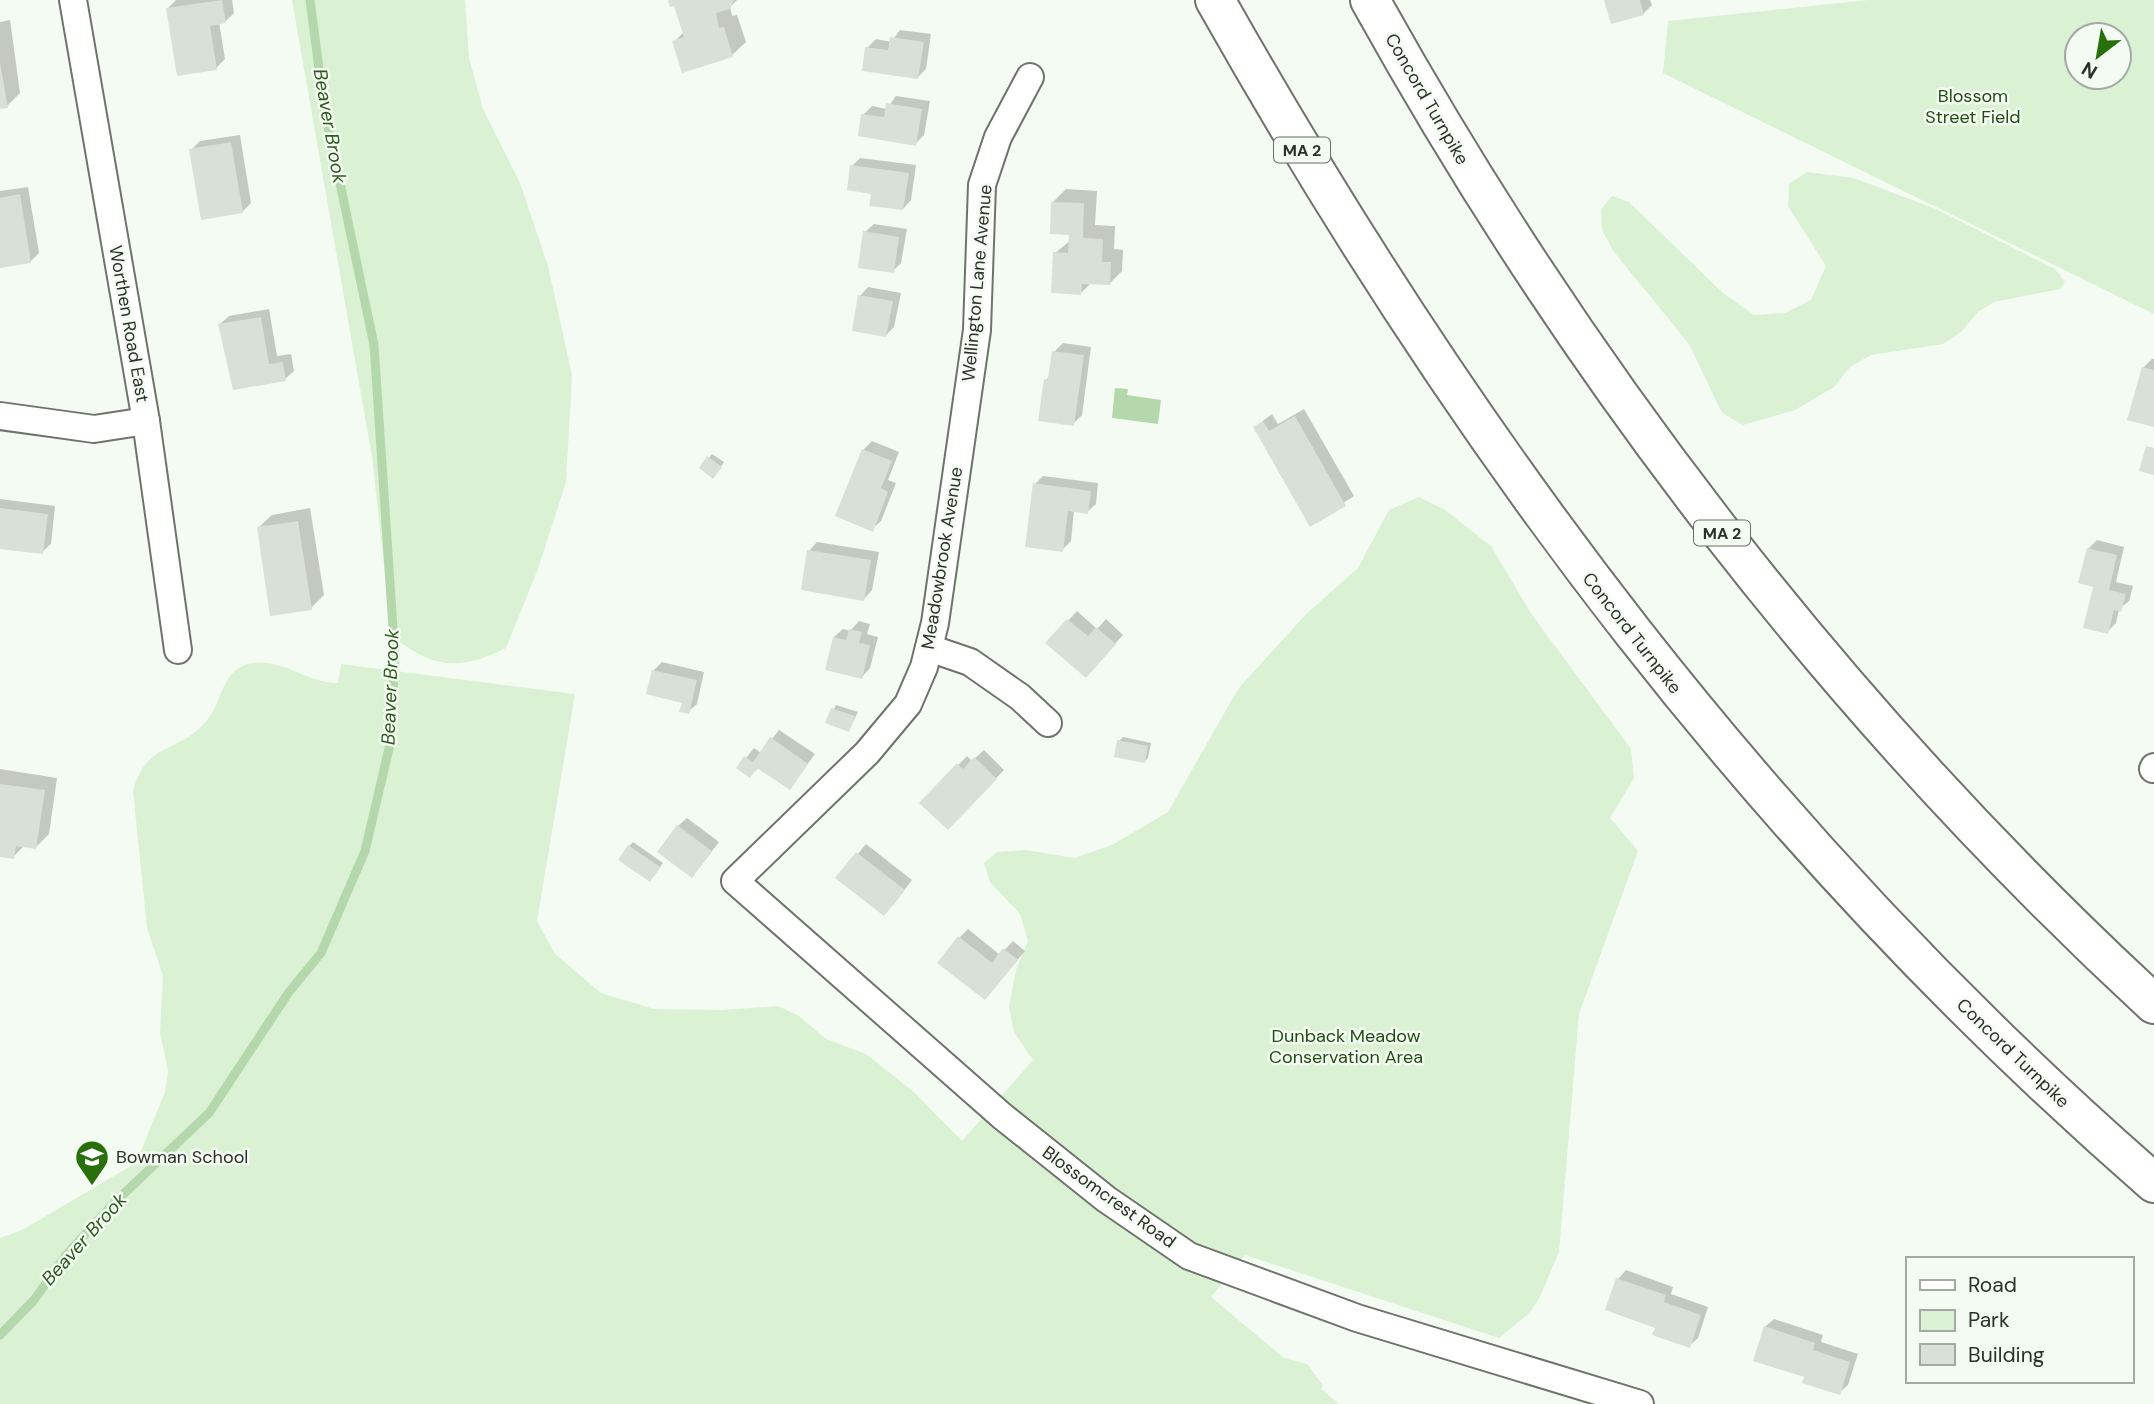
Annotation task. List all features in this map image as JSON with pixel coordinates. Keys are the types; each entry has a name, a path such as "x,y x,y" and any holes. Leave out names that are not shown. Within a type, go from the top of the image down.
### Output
{"highway":[{"name":"Concord Turnpike","path":"1215,0 1310,165 1421,341 1540,512 1691,708 1801,836 1908,950 2056,1095 2154,1183"},
{"name":"Concord Turnpike","path":"1370,0 1439,120 1515,242 1635,418 1722,533 1828,664 1922,771 2058,911 2154,1004"}],"street":[{"name":"Worthen Road East","path":"73,0 146,421 178,650"},
{"name":"Wellington Lane Avenue","path":"967,414 977,330 982,185 998,137 1030,77"},
{"name":"Meadowbrook Avenue","path":"735,881 867,753 908,704 929,648 935,623 967,414"},
{"path":"0,416 94,429 146,421"},
{"path":"929,648 970,663 1020,697 1048,723"},
{"name":"Blossomcrest Road","path":"735,881 1002,1116 1106,1199 1189,1256 1356,1318 1635,1403"}],"green space":[{"path":"292,0 465,0 469,58 483,109 520,183 548,266 572,375 566,482 538,569 506,648 475,660 447,663 434,660 407,647 392,636 372,457"},
{"name":"Blossom Street Field","path":"1868,0 2154,0 2154,314 1663,73 1668,21"},
{"path":"1807,172 1854,178 1936,209 2055,269 2065,282 2060,289 1994,302 1978,312 1961,332 1943,344 1871,355 1850,367 1834,387 1795,410 1743,425 1722,413 1689,344 1614,252 1602,230 1601,210 1612,196 1629,202 1723,293 1754,315 1785,313 1811,300 1826,266 1788,206 1789,184"},
{"name":"Dunback Meadow Conservation Area","path":"1419,497 1445,510 1491,546 1530,612 1631,749 1634,778 1610,818 1638,851 1579,1014 1559,1252 1538,1301 1527,1315 1499,1338 1245,1255 1211,1297 1284,1358 1307,1364 1323,1385 1321,1389 1339,1404 0,1404 0,1238 22,1230 136,1163 165,1092 168,1071 160,1032 163,976 147,928 133,791 146,763 155,755 187,738 208,719 229,677 235,671 254,663 265,663 317,680 338,683 341,664 575,694 537,921 555,954 601,993 654,1009 722,1010 778,1006 799,1016 826,1039 866,1054 915,1093 962,1141 1033,1060 1014,1032 1009,1007 1016,970 1028,941 1020,914 990,882 984,863 997,852 1026,850 1074,858 1112,845 1168,812 1238,689 1306,614 1358,568 1389,510"}],"shaded area":[{"path":"1115,388 1128,389 1127,395 1161,400 1158,424 1112,418"}],"building":[{"path":"222,0 226,23 210,26 217,70 177,76 166,8"},
{"path":"668,0 734,0 730,9 716,13 719,28 724,27 733,57 682,73 672,41 684,37 674,6 670,7"},
{"path":"1604,0 1640,0 1644,15 1611,24"},
{"path":"890,37 924,42 918,79 862,71 865,47 888,50"},
{"path":"0,62 8,108 0,109"},
{"path":"886,103 922,109 916,146 858,136 861,114 884,117"},
{"path":"231,142 243,213 201,220 189,149"},
{"path":"850,165 909,173 903,210 869,206 871,194 847,190"},
{"path":"20,194 31,263 0,268 0,198"},
{"path":"1051,202 1084,203 1083,238 1103,239 1102,262 1111,262 1110,285 1082,284 1081,295 1051,293 1053,252 1068,253 1069,235 1050,234"},
{"path":"863,231 899,237 894,273 858,268"},
{"path":"858,295 893,301 886,337 852,331"},
{"path":"261,317 269,364 283,362 286,381 233,390 218,324"},
{"path":"1052,351 1084,355 1074,426 1038,421 1044,379 1048,379"},
{"path":"2142,367 2154,370 2154,427 2127,420"},
{"path":"1295,416 1346,506 1310,527 1253,427 1263,421 1269,431"},
{"path":"2146,446 2154,448 2154,475 2139,471"},
{"path":"862,449 892,461 881,488 888,492 873,532 835,516"},
{"path":"707,456 722,467 713,479 699,468"},
{"path":"1033,483 1091,491 1088,514 1068,511 1063,552 1025,547"},
{"path":"0,508 48,514 43,554 0,549"},
{"path":"298,521 312,610 270,616 257,527"},
{"path":"2087,548 2117,555 2109,590 2126,594 2121,612 2114,610 2108,634 2083,628 2093,587 2078,583"},
{"path":"807,550 871,560 864,601 801,590"},
{"path":"1067,619 1088,636 1096,627 1116,644 1086,678 1045,643"},
{"path":"849,629 862,632 859,643 870,645 862,679 825,670 833,637 846,640"},
{"path":"652,670 697,680 689,714 679,712 682,703 646,694"},
{"path":"831,708 855,716 849,732 825,723"},
{"path":"770,737 808,764 790,790 757,768 750,778 736,768 744,756 753,762"},
{"path":"1117,740 1148,746 1145,763 1114,757"},
{"path":"974,757 997,779 948,830 919,803 957,763 963,769"},
{"path":"0,784 45,790 36,849 16,846 14,859 0,857"},
{"path":"677,825 712,851 692,878 657,852"},
{"path":"628,845 660,867 650,882 618,860"},
{"path":"856,852 905,890 884,916 835,878"},
{"path":"958,936 992,963 1003,948 1018,960 985,1000 937,963"},
{"path":"1616,1278 1666,1295 1664,1302 1701,1315 1690,1348 1652,1335 1655,1328 1605,1310"},
{"path":"1764,1326 1815,1343 1813,1350 1850,1362 1840,1395 1802,1383 1804,1377 1753,1361"}],"waterway":[{"name":"Beaver Brook","path":"0,1335 34,1300 66,1255 114,1203 209,1113 289,992 321,953 365,851 390,744 395,658 374,345 324,107 310,0"}],"place":[{"name":"Bowman School","path":"92,1187"}]}
